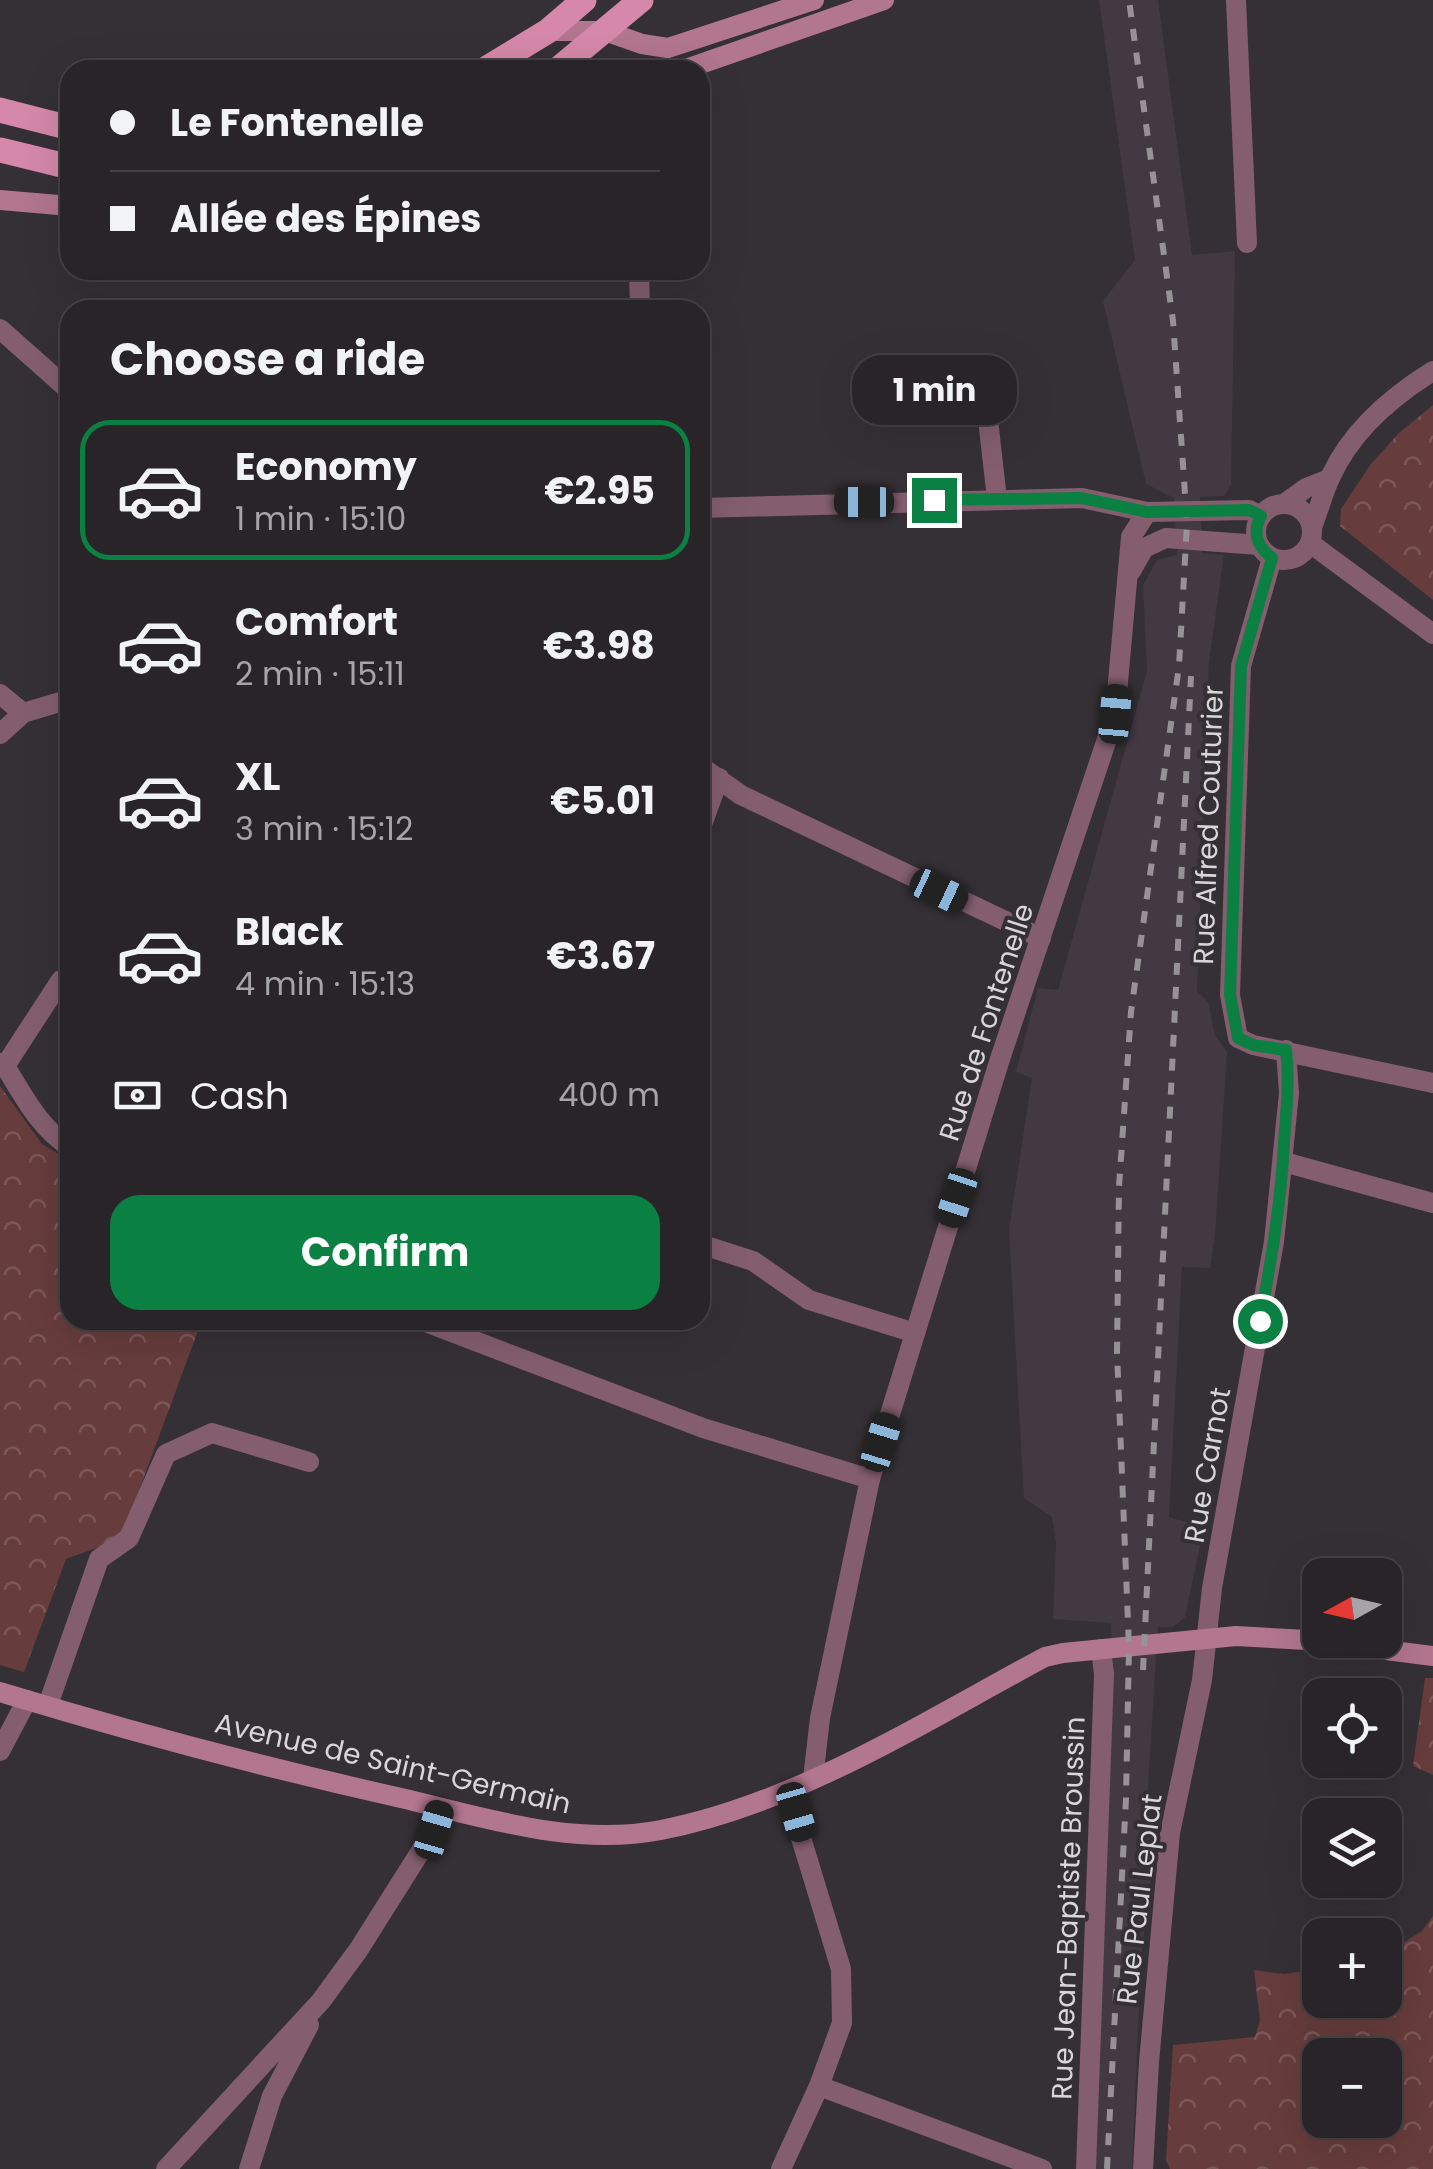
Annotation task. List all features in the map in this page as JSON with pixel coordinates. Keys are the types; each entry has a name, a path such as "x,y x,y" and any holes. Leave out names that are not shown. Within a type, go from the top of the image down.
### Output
{"main road":[{"path":"502,60 556,31 584,0"},
{"path":"576,60 641,0"},
{"path":"556,31 606,32 668,48 814,0"},
{"path":"710,61 884,0"},
{"path":"556,31 569,60"},
{"path":"0,110 60,125"},
{"path":"0,150 60,165"},
{"path":"5,199 60,205"},
{"name":"Avenue de Saint-Germain","path":"0,1692 441,1808 553,1833 608,1837 665,1830 788,1792 1046,1657 1236,1636 1306,1640 1433,1656"}],"street":[{"path":"1236,0 1246,242"},
{"path":"0,329 60,382"},
{"path":"1130,572 1144,548 1166,538 1266,551 1281,560 1298,556 1311,535 1329,479 1345,450 1376,414 1433,371"},
{"path":"976,382 985,392 997,499"},
{"path":"1266,551 1256,530 1261,516 1306,488 1329,479"},
{"path":"710,508 1082,498 1147,512 1249,510 1261,516"},
{"path":"1284,504 1302,510 1311,535 1433,634"},
{"name":"Rue de Fontenelle","path":"814,1779 820,1718 870,1479 1115,714 1132,537 1147,512"},
{"name":"Rue Alfred Couturier","path":"1266,551 1241,666 1230,995 1238,1038 1253,1045 1286,1050"},
{"path":"0,694 23,713"},
{"path":"0,734 23,713 60,701"},
{"path":"710,772 741,795 1041,938"},
{"path":"710,803 719,778"},
{"path":"60,980 2,1064 31,1109 60,1142"},
{"path":"1286,1050 1433,1082"},
{"name":"Rue Carnot","path":"1209,1639 1212,1588 1274,1242 1289,1093 1286,1050"},
{"path":"1284,1162 1433,1203"},
{"path":"710,1247 753,1261 809,1300 915,1333"},
{"path":"446,1330 704,1428 870,1479"},
{"path":"48,1706 99,1559 129,1538 166,1454 212,1433 309,1462"},
{"name":"Rue Paul Leplat","path":"1143,2169 1148,2062 1170,1833 1209,1639"},
{"name":"Rue Jean-Baptiste Broussin","path":"1086,2169 1104,1674 1101,1649"},
{"path":"0,1751 27,1700"},
{"path":"781,2169 820,2086 842,2024 841,1969 788,1792"},
{"path":"166,2169 321,2001 359,1949 434,1830 441,1808"},
{"path":"249,2169 272,2096 321,2001"},
{"path":"820,2086 1042,2169"}],"shaded area":[{"path":"1099,0 1158,0 1192,255 1235,251 1231,484 1225,496 1200,497 1202,553 1224,555 1209,662 1197,991 1208,1002 1215,1035 1227,1052 1210,1268 1182,1267 1169,1517 1204,1527 1185,1617 1173,1627 1158,1627 1146,1819 1158,1823 1141,1959 1132,2169 1090,2169 1113,1685 1111,1623 1053,1619 1056,1543 1052,1517 1024,1498 1009,1229 1032,1078 1016,1072 1038,988 1058,990 1147,671 1143,585 1157,560 1177,555 1174,498 1146,484 1103,301 1135,260"}],"green space":[{"path":"1433,405 1433,600 1340,526 1341,509 1371,464 1399,433"},
{"path":"0,1086 42,1144 60,1155 60,1330 198,1330 121,1539 66,1559 24,1672 0,1665"},
{"path":"1425,1678 1433,1678 1433,1775 1413,1766"},
{"path":"1433,1916 1433,2169 1170,2169 1166,2160 1173,2045 1255,2037 1260,2020 1254,1970 1284,1974 1302,1972 1302,2018 1402,2018 1402,1943 1422,1931"}],"railway":[{"path":"1107,2169 1126,1798 1129,1647 1117,1352 1119,1187 1131,1012 1179,666 1187,523 1173,321 1129,0"},
{"path":"1143,1670 1191,676"}],"route":[{"path":"934,500 1082,498 1147,512 1249,510 1261,516 1256,538 1272,558 1241,666 1230,995 1238,1038 1253,1045 1286,1050 1288,1067 1284,1162 1260,1321"}]}
